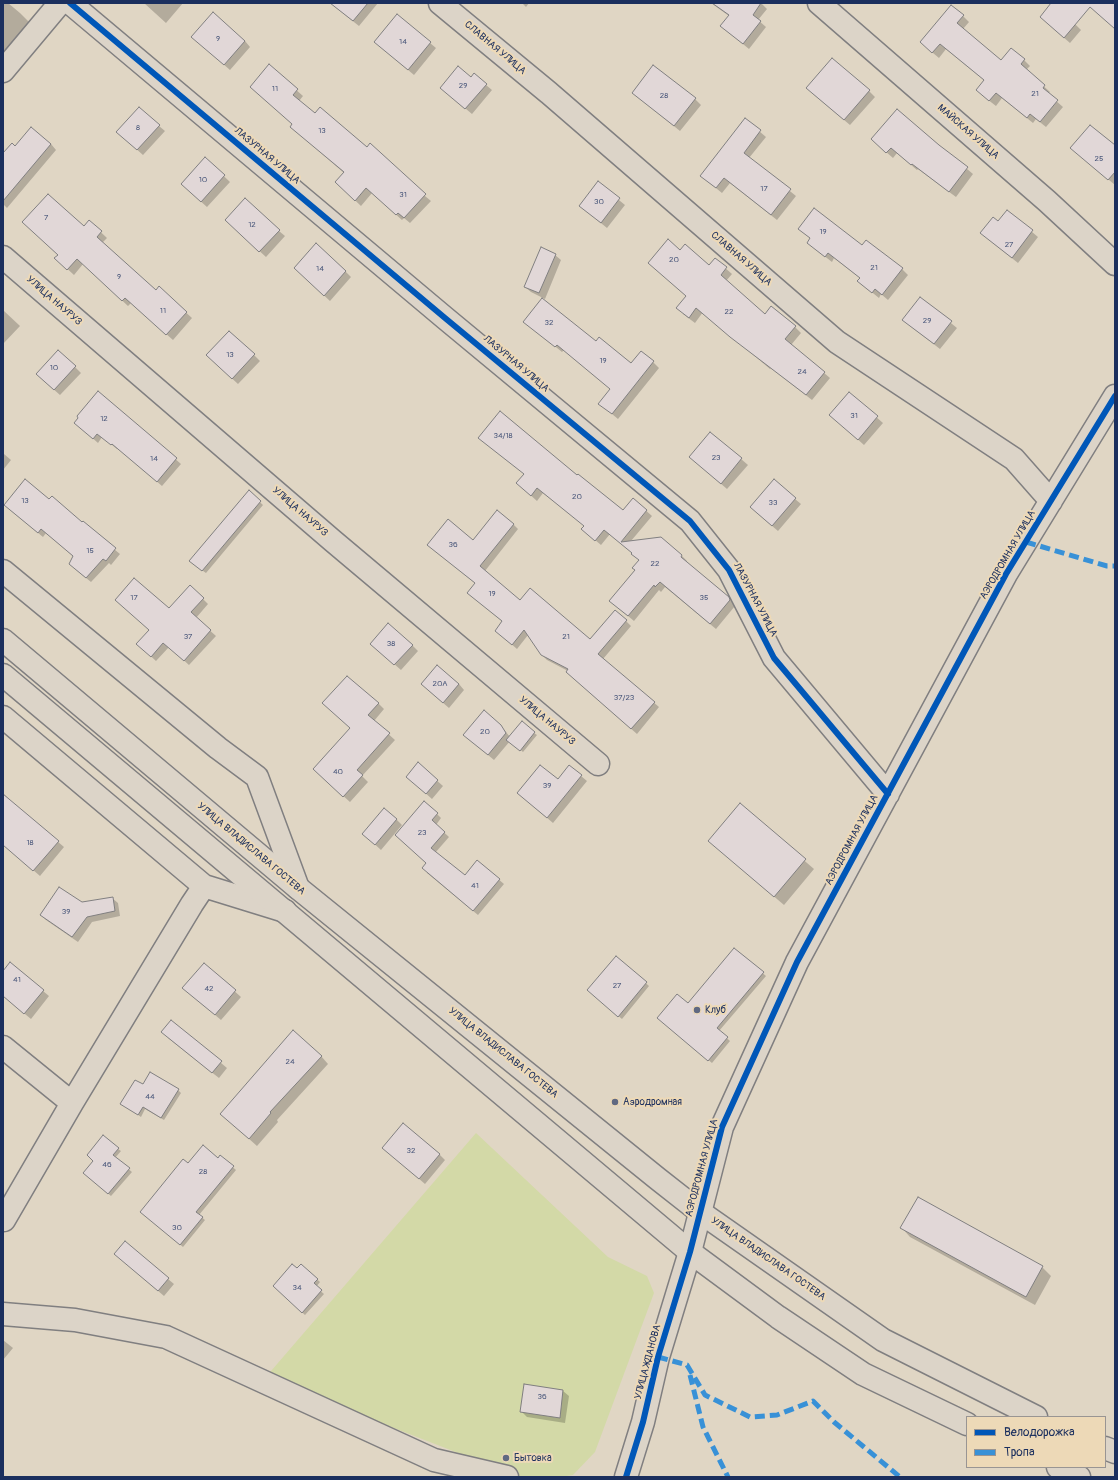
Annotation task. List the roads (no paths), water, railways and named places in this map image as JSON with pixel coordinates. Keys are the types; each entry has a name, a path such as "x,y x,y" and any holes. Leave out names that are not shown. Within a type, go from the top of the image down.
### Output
{"street":[{"path":"3,72 60,3"},
{"name":"ЛАЗУРНАЯ УЛИЦА","path":"70,3 445,318 690,520 729,570 774,658 888,794"},
{"name":"СЛАВНАЯ УЛИЦА","path":"440,3 549,93 837,342 1014,459 1051,501"},
{"name":"МАЙСКАЯ УЛИЦА","path":"819,3 1047,201 1115,264"},
{"name":"УЛИЦА НАУРУЗ","path":"3,257 328,536 598,764"},
{"name":"АЭРОДРОМНАЯ УЛИЦА","path":"690,1252 722,1127 798,962 1006,574 1115,396"},
{"path":"3,571 218,748 257,777 298,888"},
{"name":"УЛИЦА ВЛАДИСЛАВА ГОСТЕВА","path":"3,640 298,888 700,1212 883,1340 1034,1416"},
{"path":"3,674 690,1252 778,1317 864,1374 966,1424"},
{"path":"3,717 204,886 287,912"},
{"path":"4,1220 72,1104 204,886"},
{"path":"3,1048 72,1104"},
{"name":"УЛИЦА ЖДАНОВА","path":"626,1477 643,1422 658,1357 690,1252"},
{"path":"3,1314 75,1320 166,1337 434,1460 507,1477"},
{"path":"1060,1468 1079,1477"}],"place":[{"name":"Клуб","path":"697,1010"},
{"name":"Аэродромная","path":"615,1102"},
{"name":"Бытовка","path":"506,1458"}]}
